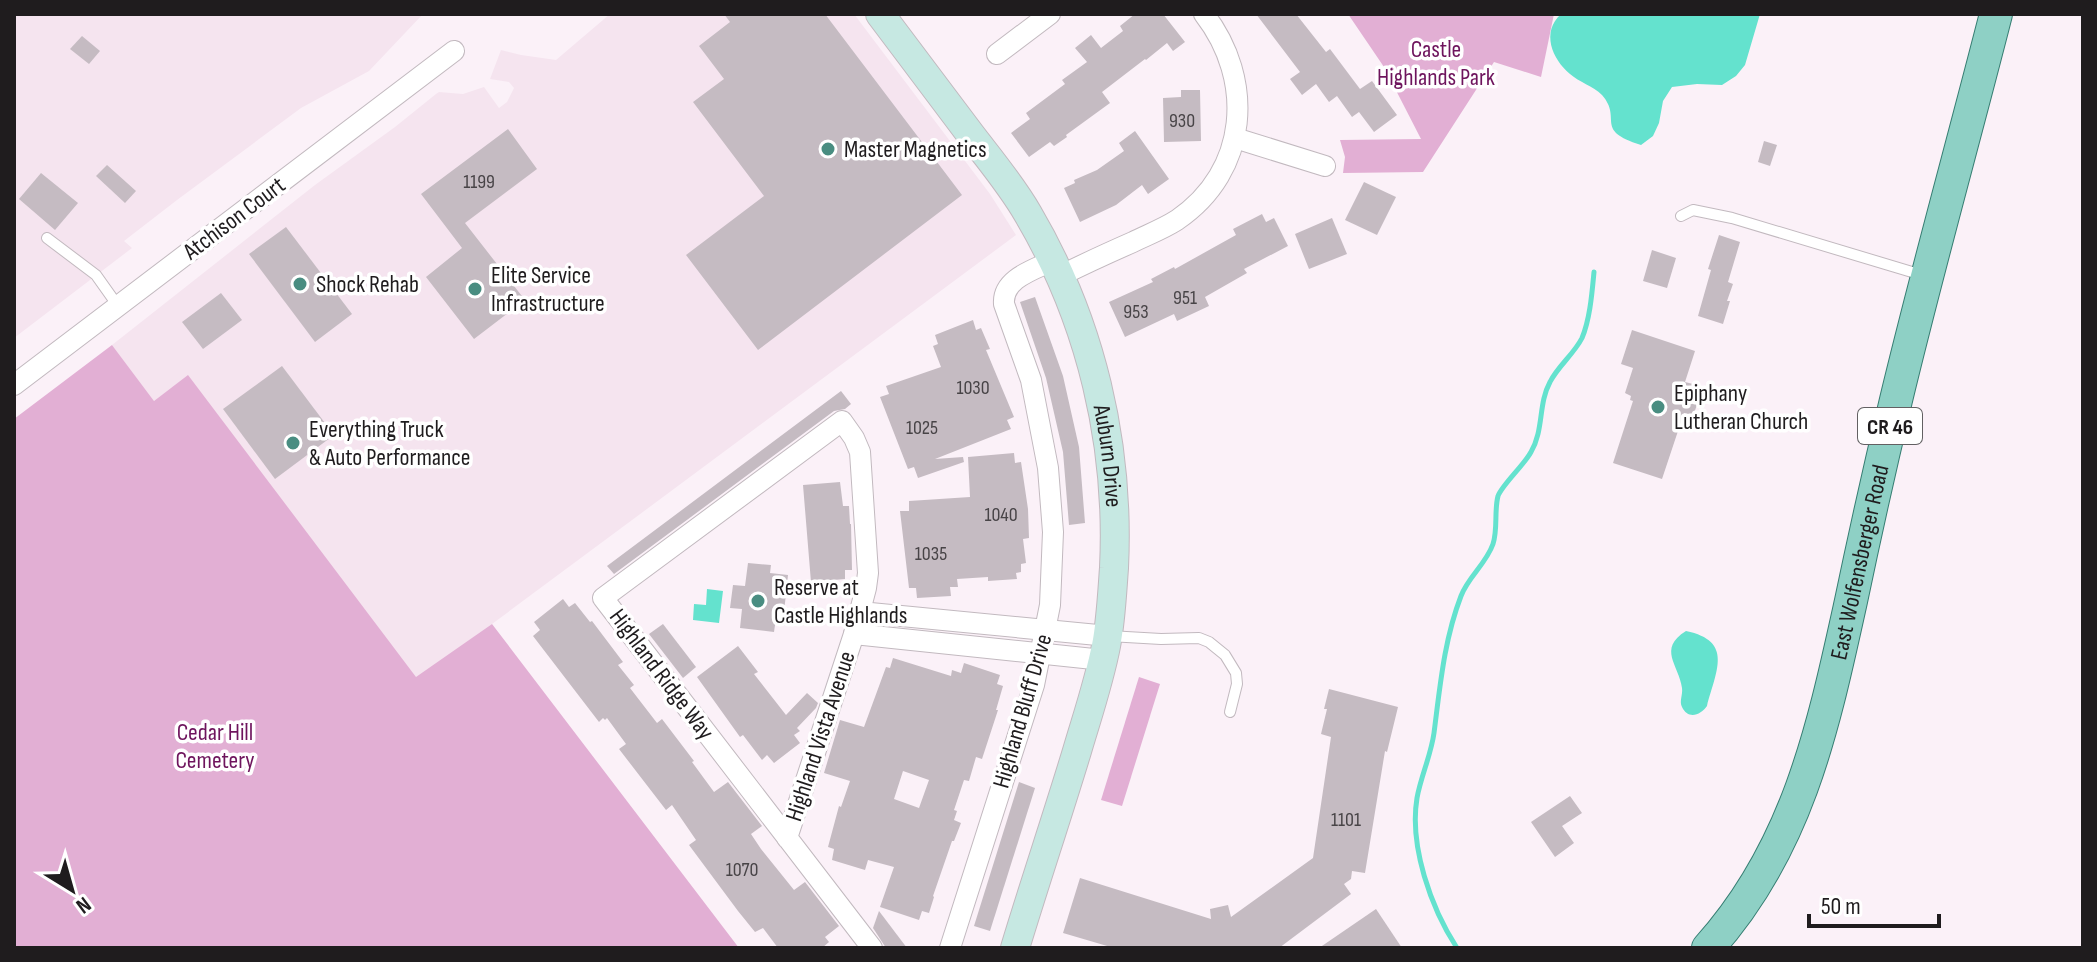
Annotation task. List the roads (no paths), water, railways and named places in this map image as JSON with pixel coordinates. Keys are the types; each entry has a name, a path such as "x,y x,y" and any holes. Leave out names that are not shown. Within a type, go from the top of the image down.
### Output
{"main road":[{"name":"East Wolfensberger Road","path":"1708,948 1740,909 1766,868 1806,779 1836,671 1893,415 1996,14"}],"street":[{"name":"Auburn Drive","path":"880,14 1009,185 1038,231 1090,358 1110,451 1116,534 1105,648 1088,717 1015,948"},
{"path":"997,54 1050,14"},
{"path":"1056,269 1158,230 1183,215 1219,177 1235,138 1238,118 1235,77 1224,44 1204,14"},
{"name":"Atchison Court","path":"14,385 454,51"},
{"path":"1235,138 1325,166"},
{"name":"Highland Bluff Drive","path":"950,948 1034,685 1050,605 1053,544 1048,468 1031,380 1004,304 1003,293 1017,279 1056,269"},
{"name":"Highland Vista Avenue","path":"787,838 854,634 868,573 860,452 842,421"},
{"name":"Highland Ridge Way","path":"842,421 603,598 872,948"},
{"path":"860,612 1046,629 1105,648"},
{"name":"Highland Vista Avenue","path":"854,634 1041,653 1105,648"}],"lane":[{"path":"1681,216 1693,210 1732,218 1928,276"},
{"path":"47,238 96,275 118,306"},
{"path":"1105,648 1161,639 1199,638 1209,642 1225,655 1236,673 1237,684 1230,712"}],"waterway":[{"path":"1457,948 1447,932 1424,876 1415,817 1417,798 1433,741 1447,647 1464,589 1493,544 1498,496 1531,452 1538,435 1546,390 1582,338 1589,314 1594,272"}],"place":[{"name":"Master Magnetics","path":"828,149"},
{"name":"Shock Rehab","path":"300,284"},
{"name":"Elite Service Infrastructure","path":"475,289"},
{"name":"Epiphany Lutheran Church","path":"1658,407"},
{"name":"Everything Truck & Auto Performance","path":"293,443"},
{"name":"Reserve at Castle Highlands","path":"758,601"}],"park label":[{"name":"Castle Highlands Park","path":"1436,63"},
{"name":"Cedar Hill Cemetery","path":"215,746"}]}
